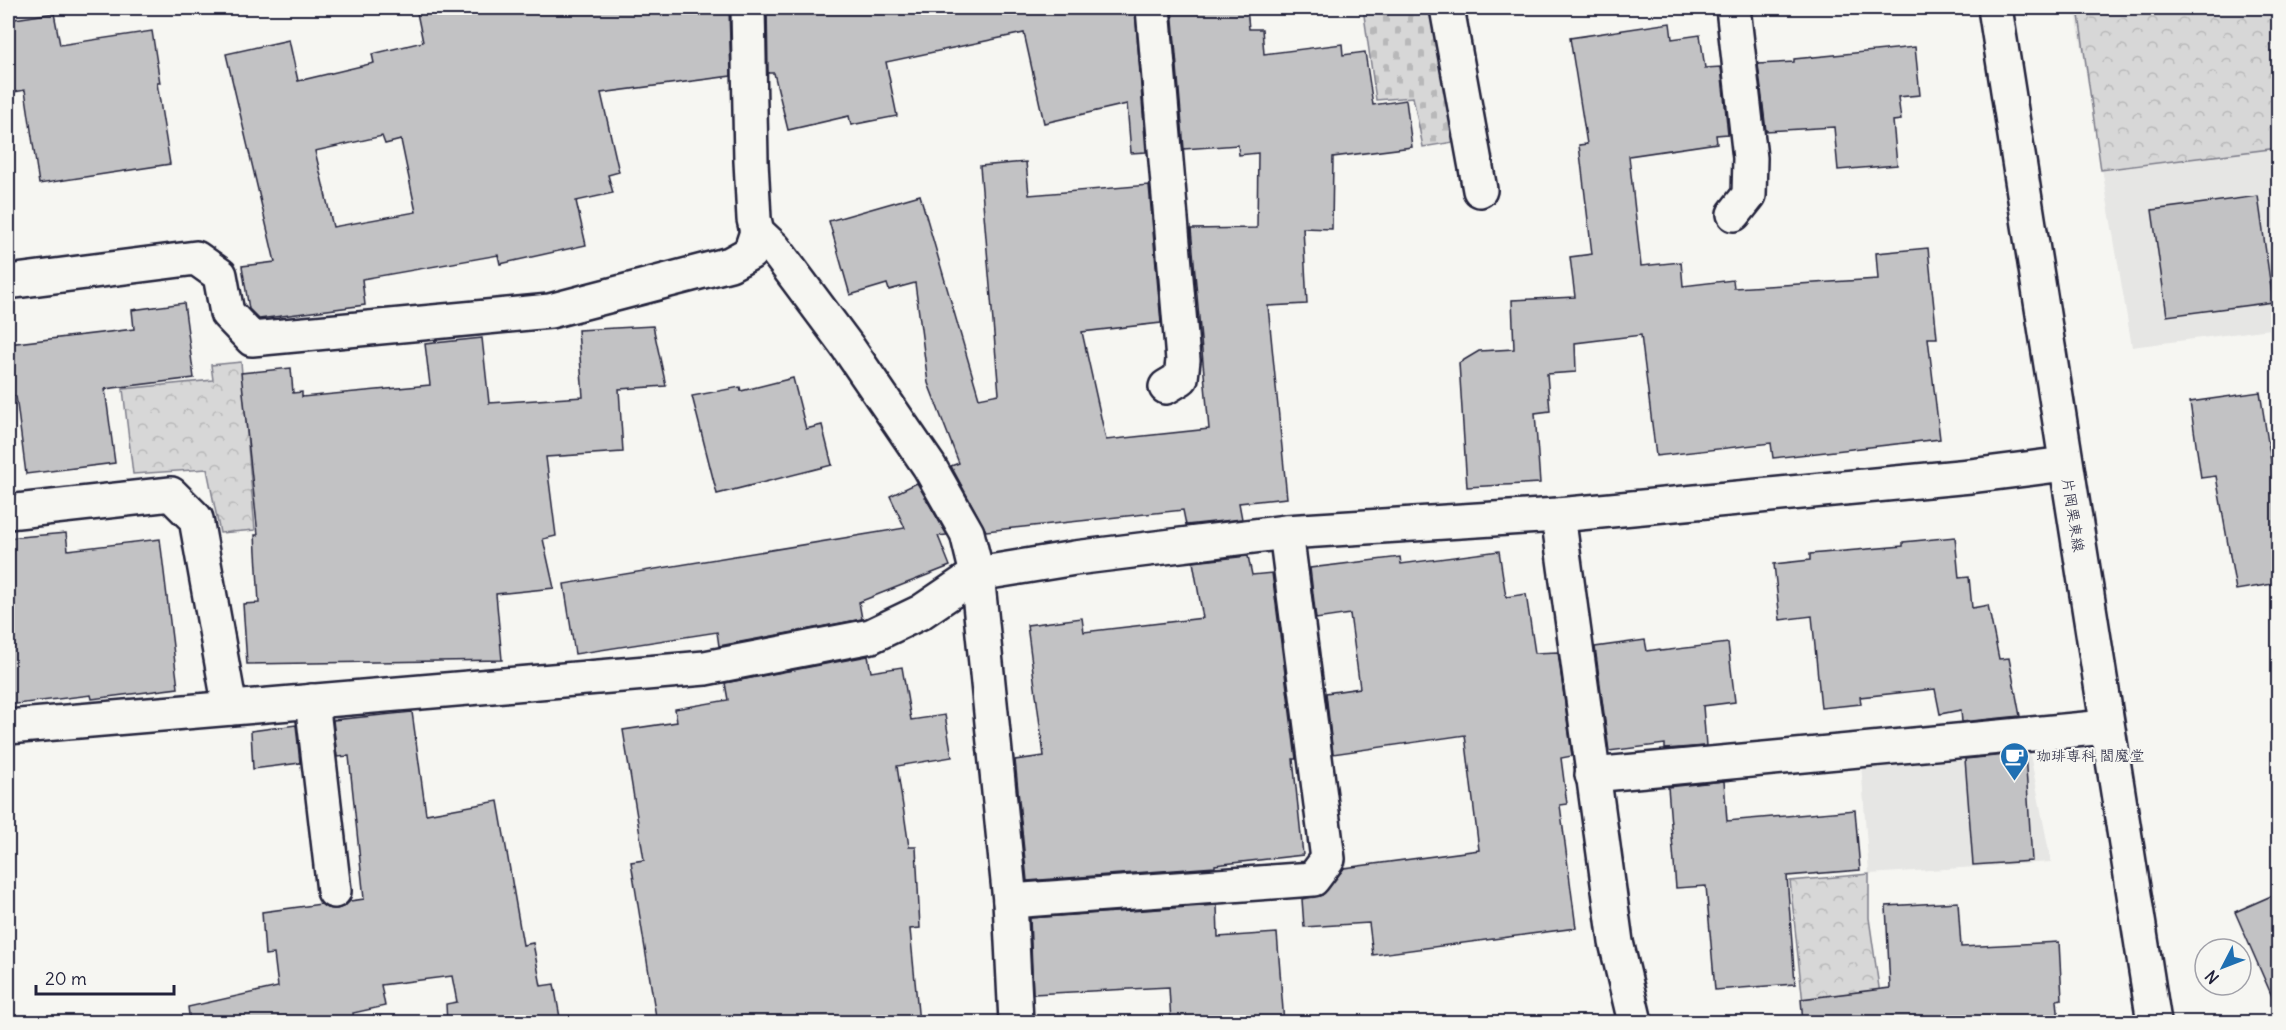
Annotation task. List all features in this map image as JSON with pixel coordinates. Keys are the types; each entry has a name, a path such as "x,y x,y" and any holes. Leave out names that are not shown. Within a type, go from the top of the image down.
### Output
{"street":[{"path":"748,8 751,161 754,219 758,232 774,248 847,345 930,466 967,533 977,574 1010,901 1016,1023"},
{"path":"1153,8 1183,360 1181,378 1167,387"},
{"path":"1448,8 1480,190"},
{"path":"1733,8 1750,158 1749,195 1734,214"},
{"name":"片岡栗東線","path":"1995,8 2154,1023"},
{"path":"8,282 195,258 220,275 227,313 252,339 549,311 730,264 750,253 758,232"},
{"path":"8,727 705,668 871,636 921,612 977,574 1075,558 1286,532 1558,515 1958,477 2066,464"},
{"path":"8,512 171,494 196,519 230,708"},
{"path":"1558,515 1616,942 1635,1023"},
{"path":"1010,901 1313,879 1328,859 1286,532"},
{"path":"312,701 334,891"},
{"path":"1592,775 2106,727"}],"shaded area":[{"path":"2075,8 2278,8 2278,328 2132,347"},
{"path":"2029,749 2051,862 1869,874 1861,763"}],"green space":[{"path":"1363,8 1439,8 1460,141 1423,147 1413,97 1376,100"},
{"path":"2078,8 2278,8 2278,148 2101,170"},
{"path":"241,362 255,530 220,533 207,469 133,474 123,389 213,380 211,365"},
{"path":"1869,874 1869,918 1884,1022 1805,1022 1790,881"}],"building":[{"path":"416,8 729,8 731,76 601,93 619,172 608,175 613,193 576,201 586,245 500,264 498,255 362,279 365,305 259,319 249,309 242,266 275,262 226,54 289,40 298,81 374,63 372,54 423,42","holes":["382,136 385,144 401,140 416,212 333,227 315,151"]},
{"path":"767,8 1135,8 1146,152 1131,153 1127,104 1044,123 1024,33 886,62 897,116 851,125 849,116 788,130 774,73 768,73"},
{"path":"1172,8 1247,8 1249,29 1262,29 1264,54 1342,44 1343,55 1365,52 1373,105 1406,100 1412,147 1333,157 1332,229 1303,228 1307,304 1268,306 1287,498 1239,503 1242,519 1186,525 1183,510 986,531 951,466 959,463 928,383 915,283 889,290 887,284 850,295 829,221 920,195 979,398 999,394 980,166 1026,162 1029,195 1149,185 1161,323 1082,332 1106,440 1209,429 1191,229 1257,228 1258,153 1239,155 1238,145 1184,149"},
{"path":"54,13 60,45 152,31 160,83 157,83 170,164 39,184 25,90 8,93 8,20"},
{"path":"1670,23 1672,39 1700,35 1705,68 1721,67 1728,134 1716,135 1717,143 1629,156 1641,266 1681,262 1683,286 1733,280 1734,288 1878,279 1876,253 1928,248 1937,338 1928,338 1940,439 1773,458 1771,443 1656,456 1641,335 1575,343 1576,372 1547,374 1550,411 1535,413 1540,483 1467,487 1459,363 1479,351 1514,349 1512,300 1575,297 1570,257 1592,254 1579,145 1587,144 1570,38"},
{"path":"1915,47 1920,95 1898,97 1901,120 1893,121 1897,165 1838,170 1834,127 1766,131 1758,64 1794,62 1794,59"},
{"path":"2258,196 2273,302 2167,316 2152,210"},
{"path":"184,303 194,378 105,389 115,463 26,474 16,396 8,397 8,344 134,329 132,310"},
{"path":"653,326 666,386 619,389 623,452 546,457 556,536 543,539 554,588 496,594 502,660 247,664 243,604 259,603 255,535 258,535 241,373 291,368 293,393 302,392 302,397 430,385 425,344 482,338 489,403 583,397 578,330"},
{"path":"793,378 806,429 822,425 832,465 717,494 692,396 740,387 741,391"},
{"path":"2260,392 2278,505 2278,583 2236,590 2216,476 2201,478 2190,402"},
{"path":"917,483 947,535 938,536 950,566 859,602 862,619 719,646 717,632 575,654 564,584 905,528 890,496"},
{"path":"66,533 68,550 160,539 178,688 92,699 91,695 8,705 8,538"},
{"path":"1955,537 1959,578 1969,577 1972,608 1988,605 1999,659 2009,658 2020,716 1962,722 1961,710 1940,714 1935,689 1860,697 1861,704 1821,708 1812,616 1780,620 1774,564 1810,560 1810,554 1903,546 1903,542"},
{"path":"1499,551 1506,597 1526,594 1535,653 1558,652 1572,756 1561,758 1567,804 1560,805 1576,928 1373,955 1369,923 1304,927 1302,899 1322,895 1344,868 1479,850 1465,735 1333,754 1326,693 1360,688 1350,614 1316,619 1310,568 1400,557 1401,564"},
{"path":"1248,556 1252,575 1272,573 1296,759 1293,759 1303,855 1215,865 1215,867 1027,881 1015,760 1044,756 1027,625 1082,618 1084,632 1203,618 1193,562"},
{"path":"1645,640 1647,651 1728,643 1735,702 1703,706 1706,746 1665,749 1665,744 1609,751 1595,647"},
{"path":"868,656 871,672 902,667 911,720 945,715 952,757 897,766 909,847 916,847 920,928 910,929 919,1023 657,1023 631,862 644,860 623,730 677,722 675,709 728,700 725,683"},
{"path":"412,712 426,814 498,801 523,945 533,943 541,986 554,984 561,1023 447,1023 446,1004 457,1002 452,976 381,985 385,1006 353,1013 354,1023 190,1023 188,1007 278,987 274,954 265,955 262,912 321,904 327,908 337,909 350,901 364,899 349,756 337,757 333,720"},
{"path":"296,725 300,763 253,769 251,731"},
{"path":"2025,753 2032,861 1973,865 1965,759"},
{"path":"1724,781 1727,821 1855,810 1860,870 1787,876 1795,984 1715,990 1706,886 1676,888 1668,787"},
{"path":"2278,893 2278,1010 2253,953 2253,937 2246,937 2235,912"},
{"path":"1958,902 1961,947 2059,942 2062,999 2057,1000 2059,1023 1803,1023 1801,999 1890,988 1886,906"},
{"path":"1217,905 1218,937 1277,933 1284,1023 1171,1023 1169,987 1033,994 1030,918"}],"place":[{"name":"珈琲専科 閻魔堂","path":"2015,782"}]}
